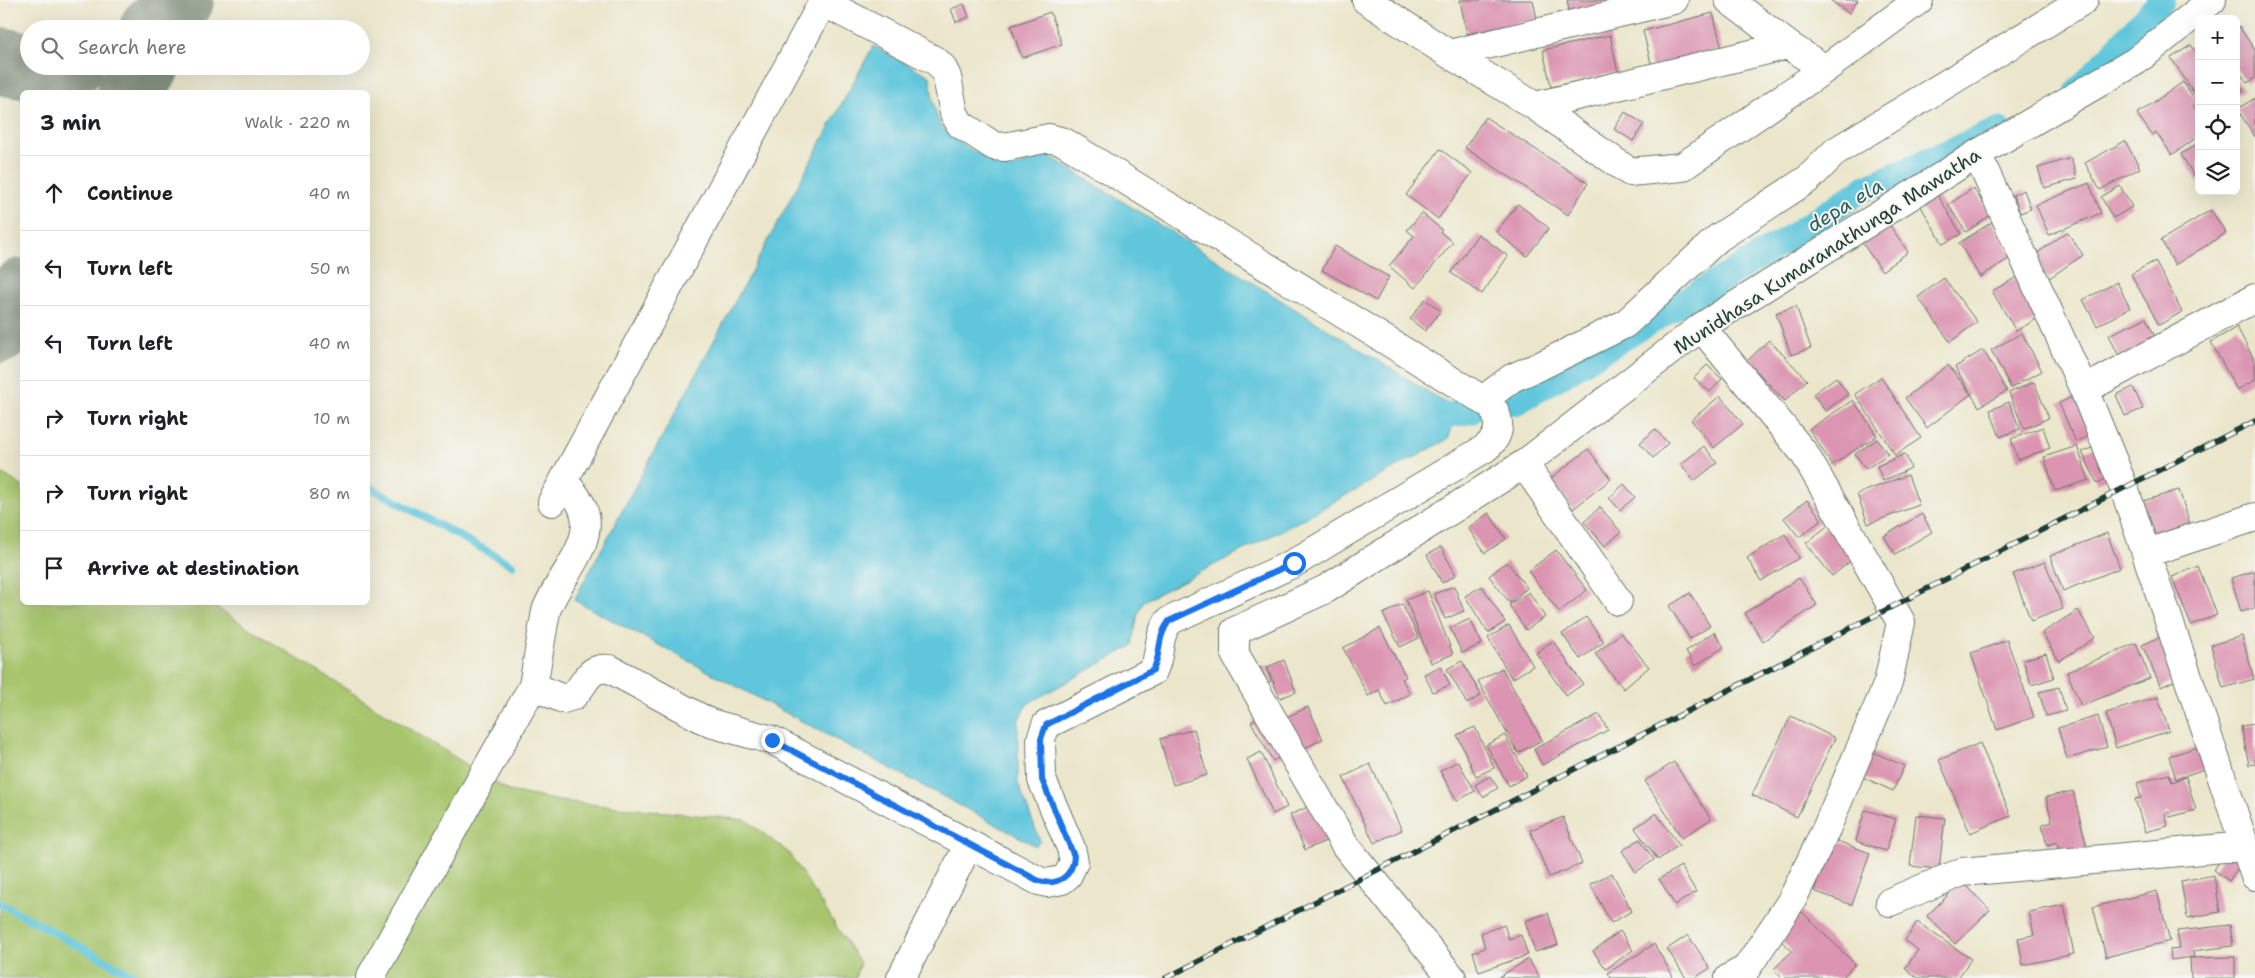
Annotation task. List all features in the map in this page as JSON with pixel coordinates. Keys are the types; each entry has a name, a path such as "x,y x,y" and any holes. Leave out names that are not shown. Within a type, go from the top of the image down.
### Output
{"street":[{"path":"1366,0 1449,54 1535,106 1630,172 1682,167 1825,69 1919,0"},
{"path":"1449,54 1674,0"},
{"path":"1729,0 1825,69"},
{"path":"1483,400 1512,378 1625,324 1718,238 1808,179 1836,151 2084,0"},
{"name":"Munidhasa Kumaranathunga Mawatha","path":"1452,978 1346,845 1235,654 1235,631 1326,589 1524,464 1701,327 1976,154 2136,61 2212,0"},
{"path":"370,978 533,686 546,611 550,600 577,555 587,521 583,508 558,491 824,1 936,61 948,77 954,113 960,124 994,146 1005,147 1049,138 1064,142 1491,405 1499,422 1496,438 1491,444 1294,563 1169,621 1160,637 1153,670 1046,725 1041,739 1042,780 1074,856 1074,862 1068,875 1056,882 1039,881 772,740 710,723 610,669 600,668 592,671 573,696 563,698 533,686"},
{"path":"1535,106 1788,44"},
{"path":"1976,154 2084,390 2124,488 2148,553 2255,876"},
{"path":"2084,390 2255,298"},
{"path":"1701,327 1804,454 1901,622 1888,683 1792,900 1746,969 1729,978"},
{"path":"1524,464 1618,600"},
{"path":"2148,553 2255,518"},
{"path":"901,978 969,844"},
{"path":"1890,902 1962,872 2245,846"}],"green space":[{"path":"0,472 20,485 20,605 212,605 509,791 560,801 746,820 789,853 860,963 855,978 0,978"}],"water":[{"path":"873,46 930,76 933,101 938,119 945,131 962,144 993,161 1010,166 1033,161 1046,154 1446,403 1452,416 1452,429 1448,439 1292,525 1144,601 1138,614 1132,646 1027,704 1019,719 1018,783 1040,841 1036,846 574,600"}],"building":[{"path":"1460,0 1533,0 1537,19 1467,34"},
{"path":"1567,0 1613,0 1613,1 1569,11"},
{"path":"1830,0 1858,0 1849,13"},
{"path":"964,4 969,17 956,22 951,9"},
{"path":"1050,12 1062,44 1022,58 1011,26"},
{"path":"1713,13 1722,49 1652,67 1643,31"},
{"path":"2240,28 2255,50 2255,78 2247,83 2240,73"},
{"path":"1610,35 1618,72 1551,87 1543,50"},
{"path":"2191,45 2195,50 2194,93 2171,58"},
{"path":"2183,82 2195,99 2195,105 2193,106 2195,109 2195,139 2172,155 2156,132 2152,135 2137,114"},
{"path":"2240,85 2244,91 2240,93"},
{"path":"2255,98 2255,137 2240,114 2240,107"},
{"path":"1625,112 1644,124 1633,141 1614,129"},
{"path":"1485,117 1588,183 1568,215 1465,148"},
{"path":"2125,141 2140,168 2100,190 2085,163"},
{"path":"2195,145 2195,177 2181,154"},
{"path":"1440,149 1472,173 1438,219 1406,195"},
{"path":"2071,158 2077,179 2044,188 2038,168"},
{"path":"2089,183 2101,213 2049,235 2036,205"},
{"path":"2120,186 2132,207 2113,218 2101,197"},
{"path":"1973,188 1991,215 1966,232 1948,205"},
{"path":"2024,190 2031,209 2020,213 2013,195"},
{"path":"1937,194 1961,234 1943,244 1920,205"},
{"path":"1518,204 1549,228 1527,256 1496,232"},
{"path":"2211,210 2226,233 2175,265 2161,240"},
{"path":"1422,213 1442,230 1440,232 1453,242 1415,288 1389,266 1414,236 1407,230"},
{"path":"1887,221 1908,252 1882,271 1860,240"},
{"path":"1992,222 2013,256 1980,277 1959,243"},
{"path":"2067,232 2083,255 2048,279 2032,257"},
{"path":"1478,234 1508,256 1482,294 1451,273"},
{"path":"1335,246 1389,277 1376,301 1322,270"},
{"path":"2155,261 2182,312 2159,325 2131,274"},
{"path":"2017,277 2040,317 2016,331 1992,291"},
{"path":"1944,278 1977,322 1950,342 1918,297"},
{"path":"2117,282 2130,308 2097,326 2083,300"},
{"path":"1425,299 1441,311 1425,331 1410,319"},
{"path":"1796,306 1811,348 1791,355 1776,313"},
{"path":"2146,318 2158,343 2121,361 2109,335"},
{"path":"2237,327 2255,361 2255,380 2237,390 2211,342"},
{"path":"2022,333 2042,371 2011,388 1991,350"},
{"path":"1769,340 1807,380 1785,401 1747,361"},
{"path":"1983,350 2007,391 1979,407 1955,367"},
{"path":"1707,365 1722,379 1710,392 1694,378"},
{"path":"1948,365 1971,394 1927,428 1905,398"},
{"path":"1836,377 1848,394 1825,411 1813,394"},
{"path":"1881,377 1921,438 1895,455 1855,394"},
{"path":"2034,382 2049,418 2024,429 2009,393"},
{"path":"2133,387 2143,409 2125,416 2116,395"},
{"path":"2081,393 2098,432 2076,442 2059,403"},
{"path":"1720,396 1743,424 1714,448 1691,420"},
{"path":"1853,400 1877,436 1832,465 1809,429"},
{"path":"2009,402 2020,429 2000,437 1990,410"},
{"path":"2043,427 2050,448 2018,460 2011,439"},
{"path":"1655,429 1668,443 1653,458 1640,443"},
{"path":"1877,439 1888,454 1866,469 1855,454"},
{"path":"2101,444 2115,475 2097,483 2082,452"},
{"path":"1704,446 1717,463 1694,481 1681,464"},
{"path":"2077,446 2089,480 2055,491 2044,457"},
{"path":"1588,449 1611,479 1573,509 1550,479"},
{"path":"1905,454 1911,468 1883,481 1877,466"},
{"path":"1908,475 1919,505 1868,524 1857,494"},
{"path":"1624,484 1635,497 1620,510 1609,498"},
{"path":"2179,490 2190,524 2151,536 2140,502"},
{"path":"1807,500 1822,520 1799,537 1784,518"},
{"path":"1600,507 1621,532 1605,546 1584,522"},
{"path":"1489,513 1506,539 1485,553 1468,528"},
{"path":"1922,514 1932,532 1895,554 1884,536"},
{"path":"1831,523 1857,556 1832,576 1806,543"},
{"path":"2107,533 2120,568 2063,591 2050,556"},
{"path":"1785,534 1799,558 1761,581 1747,558"},
{"path":"1441,547 1456,575 1442,583 1427,555"},
{"path":"1556,550 1587,590 1559,612 1528,571"},
{"path":"1507,562 1527,588 1510,603 1489,576"},
{"path":"2045,562 2063,609 2031,621 2013,574"},
{"path":"2198,566 2217,615 2191,625 2172,577"},
{"path":"2255,571 2255,608 2241,612 2231,578"},
{"path":"1799,578 1817,605 1763,641 1745,613"},
{"path":"1454,586 1464,611 1445,619 1434,594"},
{"path":"1482,586 1505,622 1488,633 1465,596"},
{"path":"1428,591 1453,654 1431,663 1406,600"},
{"path":"1529,592 1545,617 1526,630 1509,605"},
{"path":"1690,593 1710,626 1690,639 1669,606"},
{"path":"1402,604 1419,638 1400,647 1383,614"},
{"path":"2078,610 2095,638 2059,661 2042,633"},
{"path":"1586,617 1604,642 1580,659 1562,634"},
{"path":"1470,619 1482,644 1462,653 1450,628"},
{"path":"1509,625 1533,666 1512,679 1488,638"},
{"path":"1380,628 1406,677 1402,679 1410,694 1387,706 1379,690 1368,696 1343,648"},
{"path":"1714,632 1724,647 1695,666 1686,651"},
{"path":"1621,633 1649,667 1624,689 1595,654"},
{"path":"2166,634 2185,676 2161,687 2142,645"},
{"path":"2242,636 2254,679 2223,688 2211,645"},
{"path":"2007,640 2034,717 1997,730 1971,653"},
{"path":"1553,641 1583,684 1566,696 1536,653"},
{"path":"2136,643 2150,678 2081,706 2067,672"},
{"path":"2046,653 2054,678 2031,685 2023,660"},
{"path":"1284,660 1296,692 1280,698 1267,667"},
{"path":"1462,661 1481,695 1467,704 1447,669"},
{"path":"1265,666 1271,681 1258,686 1252,671"},
{"path":"1441,666 1450,685 1433,692 1424,674"},
{"path":"1502,668 1542,740 1518,753 1478,681"},
{"path":"2059,687 2066,711 2046,716 2039,692"},
{"path":"2158,697 2169,731 2116,748 2106,713"},
{"path":"1308,707 1323,739 1300,750 1285,718"},
{"path":"1264,714 1286,754 1273,761 1251,722"},
{"path":"1599,714 1608,730 1542,765 1534,749"},
{"path":"1791,716 1835,738 1797,817 1752,795"},
{"path":"2098,716 2107,747 2067,759 2058,728"},
{"path":"2255,724 2255,764 2249,765 2241,726"},
{"path":"1475,727 1494,768 1476,776 1457,735"},
{"path":"1194,729 1207,775 1173,785 1160,739"},
{"path":"1505,735 1527,776 1509,786 1486,745"},
{"path":"1980,743 2011,816 1970,833 1939,760"},
{"path":"2198,747 2204,769 2176,779 2169,756"},
{"path":"1867,749 1904,766 1893,791 1856,774"},
{"path":"1261,752 1287,807 1273,814 1247,759"},
{"path":"1458,761 1475,791 1457,801 1440,771"},
{"path":"1674,762 1711,819 1682,838 1645,781"},
{"path":"1370,764 1402,830 1374,843 1343,777"},
{"path":"2169,774 2172,782 2186,777 2196,810 2170,817 2169,812 2165,814 2168,826 2145,832 2135,799 2141,798 2137,783"},
{"path":"1490,776 1498,788 1483,797 1475,785"},
{"path":"2073,791 2087,848 2060,855 2057,842 2047,845 2042,825 2052,822 2046,797"},
{"path":"1312,805 1328,840 1305,850 1290,815"},
{"path":"1865,810 1896,819 1886,851 1856,841"},
{"path":"1656,813 1679,845 1658,860 1635,828"},
{"path":"1916,815 1945,818 1939,869 1910,866"},
{"path":"1563,817 1582,864 1549,877 1530,830"},
{"path":"1640,839 1654,860 1636,872 1622,851"},
{"path":"1832,839 1870,853 1852,905 1814,891"},
{"path":"2228,849 2244,859 2229,881 2214,870"},
{"path":"1681,866 1696,892 1675,905 1659,879"},
{"path":"1612,873 1632,911 1611,923 1590,884"},
{"path":"2214,875 2220,912 2187,918 2181,881"},
{"path":"1962,881 1990,910 1955,944 1927,916"},
{"path":"2157,891 2170,941 2106,957 2093,907"},
{"path":"2064,905 2074,954 2023,965 2018,938 2034,935 2029,912"},
{"path":"1802,912 1855,964 1842,978 1783,978 1774,969 1792,951 1777,937"},
{"path":"1548,913 1558,945 1535,952 1525,921"},
{"path":"1917,922 1971,959 1958,978 1918,978 1905,969 1918,950 1905,941"},
{"path":"1504,925 1509,939 1521,935 1528,955 1479,972 1473,952 1485,948 1481,933"},
{"path":"2230,925 2233,946 2193,951 2194,957 2171,960 2170,949 2180,948 2177,931"},
{"path":"1620,931 1633,950 1606,969 1593,951"},
{"path":"1688,935 1710,968 1695,978 1686,978 1667,949"},
{"path":"1654,944 1673,976 1670,978 1611,978 1608,973"},
{"path":"2235,957 2235,978 2191,978 2190,958"},
{"path":"1528,959 1540,978 1498,978"}],"waterway":[{"name":"depa ela","path":"2078,91 2162,0"},
{"name":"depa ela","path":"1515,403 1778,245 1865,188 1999,130"},
{"name":"depa ela","path":"1418,421 1471,411"},
{"path":"370,487 512,565"},
{"path":"0,903 138,978"}],"taxiway":[{"path":"164,20 180,0"},
{"path":"0,61 20,64"},
{"path":"132,90 141,75"},
{"path":"0,329 20,295"}],"railway":[{"path":"1166,978 2255,421"}],"route":[{"path":"772,740 1039,881 1047,883 1062,880 1071,870 1074,856 1042,780 1041,739 1046,725 1052,720 1147,675 1153,670 1160,637 1169,621 1294,563"}]}
